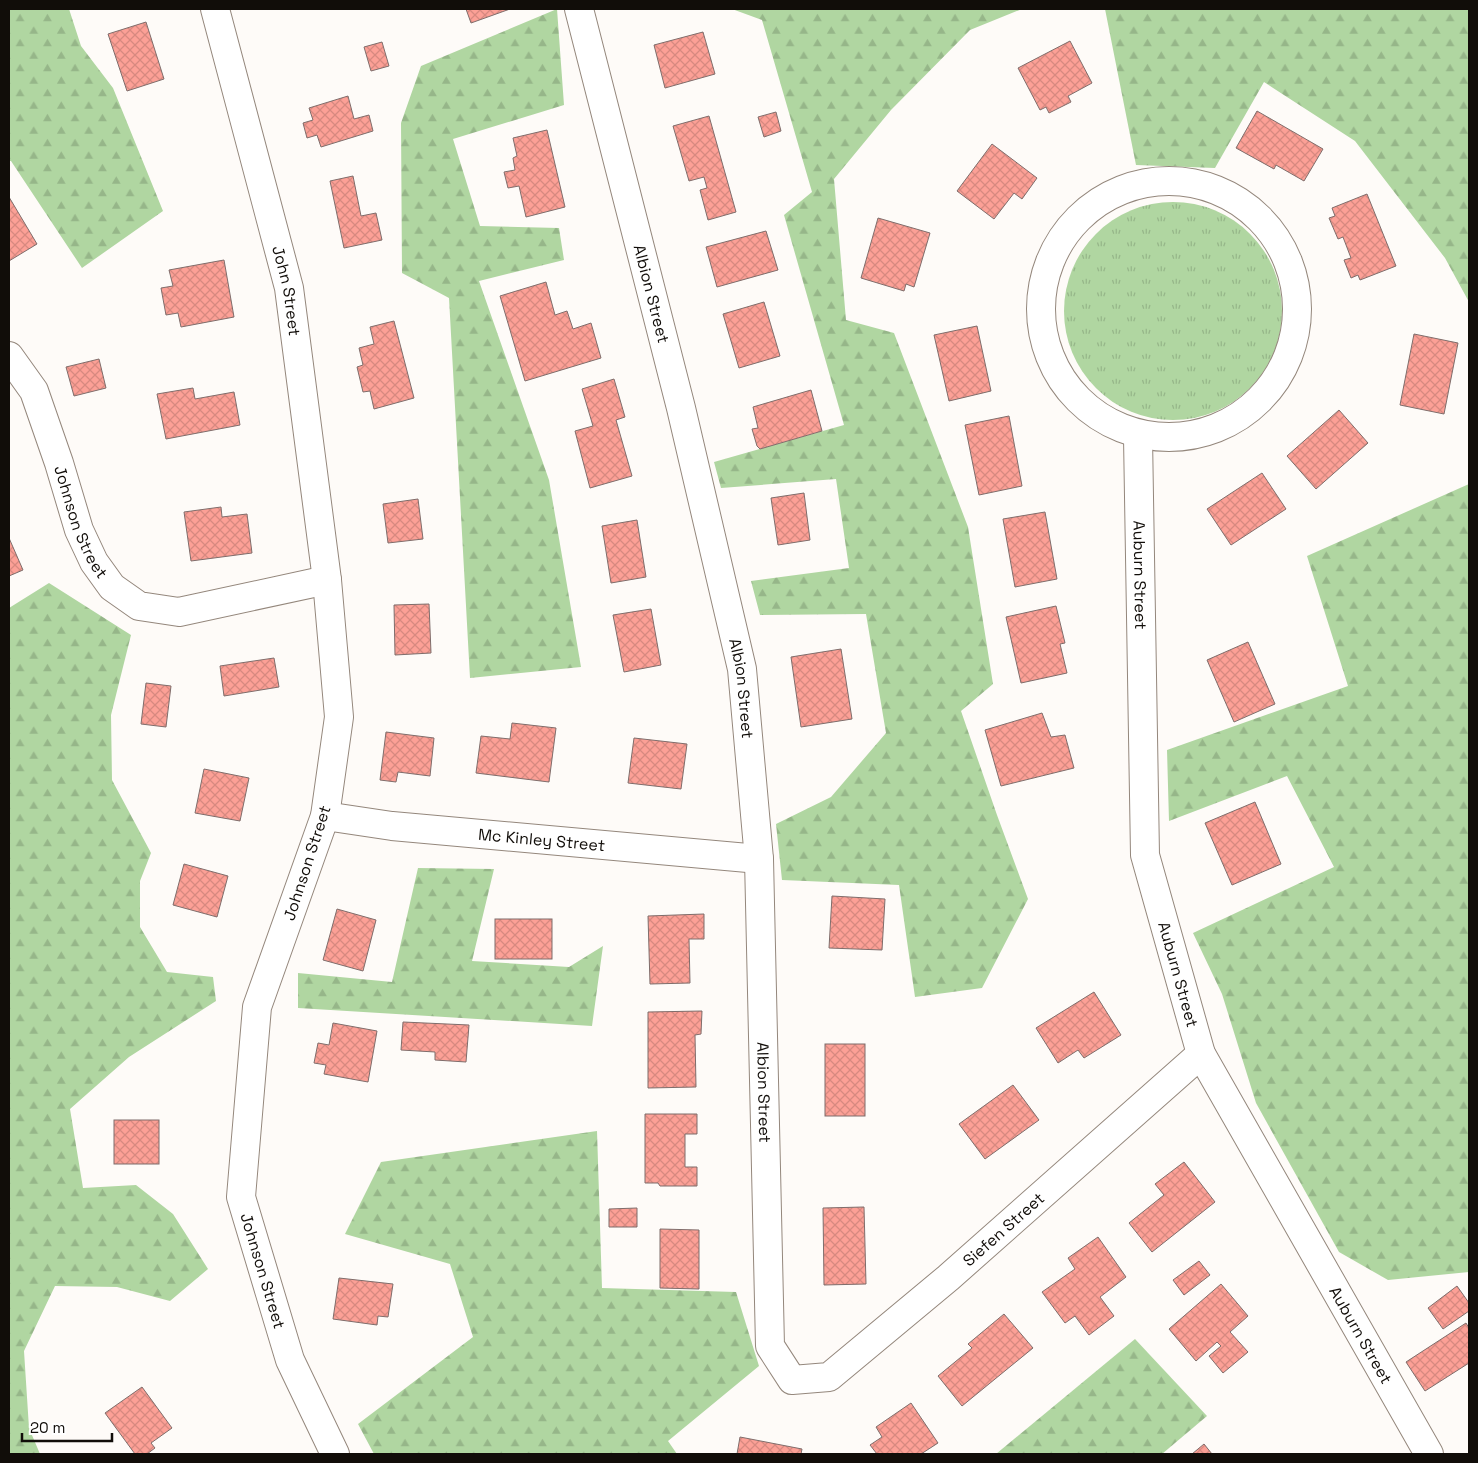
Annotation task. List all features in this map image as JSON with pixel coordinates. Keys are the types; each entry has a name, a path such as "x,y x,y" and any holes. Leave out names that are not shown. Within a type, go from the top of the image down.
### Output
{"street":[{"name":"John Street","path":"215,9 289,288 327,580"},
{"name":"Albion Street","path":"579,9 681,408 742,669 759,859 770,1346 792,1380"},
{"path":"1162,180 1207,185 1256,213 1274,232 1294,272 1297,330 1271,389 1219,428 1187,437 1138,437 1108,423 1073,396 1044,342 1042,284 1051,258 1076,220 1097,202 1138,184 1162,180"},
{"name":"Johnson Street","path":"9,356 34,391 80,530 94,562 112,587 125,597 139,606 180,612 327,580 339,717 325,816 258,1007 241,1197 290,1360 335,1454"},
{"name":"Auburn Street","path":"1138,437 1146,855 1200,1054 1429,1454"},
{"name":"Mc Kinley Street","path":"325,816 392,826 759,859"},
{"name":"Siefen Street","path":"792,1380 829,1377 948,1278 1200,1054"}],"green space":[{"path":"9,9 69,9 81,46 113,88 163,211 82,268 11,161 9,161"},
{"path":"557,9 564,105 453,139 480,226 559,228 564,260 479,281 549,480 581,667 470,678 449,298 402,273 401,123 421,66"},
{"path":"732,9 1022,9 970,30 891,110 834,179 846,320 894,333 968,527 993,684 961,711 1028,899 982,988 915,997 899,885 782,880 776,824 831,797 886,733 866,614 760,615 751,581 849,568 836,479 721,488 714,462 844,425 784,215 812,192 762,20"},
{"path":"1105,9 1469,9 1469,302 1445,258 1355,141 1264,82 1215,168 1136,165"},
{"path":"1173,202 1205,207 1215,211 1224,215 1250,234 1269,260 1273,269 1277,279 1282,311 1277,343 1273,353 1269,362 1250,388 1224,407 1215,411 1205,415 1173,420 1141,415 1131,411 1122,407 1096,388 1077,362 1073,353 1069,343 1064,311 1069,279 1073,269 1077,260 1096,234 1122,215 1131,211 1141,207"},
{"path":"1469,484 1469,1272 1388,1280 1339,1252 1256,1103 1222,994 1193,933 1334,867 1287,776 1169,821 1167,750 1348,686 1307,556"},
{"path":"49,583 131,635 111,715 112,780 151,853 140,881 140,927 167,972 213,977 216,1001 129,1057 70,1109 83,1188 136,1185 173,1214 208,1269 170,1301 117,1287 55,1286 24,1351 29,1428 40,1454 9,1454 9,608"},
{"path":"418,868 494,869 472,961 569,967 603,946 592,1026 298,1008 298,973 392,982"},
{"path":"597,1131 602,1288 736,1292 759,1366 668,1441 677,1454 374,1454 358,1424 473,1337 450,1264 345,1234 381,1162"},
{"path":"1135,1339 1207,1416 1162,1454 996,1454"}],"building":[{"path":"466,9 510,9 471,23"},
{"path":"146,22 164,79 127,91 108,34"},
{"path":"703,32 715,74 665,88 654,45"},
{"path":"1070,41 1092,83 1068,96 1071,102 1049,113 1046,107 1040,110 1018,68"},
{"path":"382,42 389,66 371,71 364,47"},
{"path":"348,96 354,119 369,115 373,131 321,147 317,135 307,138 303,123 313,120 309,108"},
{"path":"1257,111 1323,149 1304,181 1276,165 1274,169 1236,148"},
{"path":"776,112 781,131 764,137 758,117"},
{"path":"709,116 736,212 708,220 700,190 707,188 704,177 689,181 673,126"},
{"path":"547,130 565,207 526,217 519,186 508,188 504,172 515,170 513,158 517,156 513,138"},
{"path":"992,144 1037,178 1022,199 1014,193 994,219 957,191"},
{"path":"353,176 361,216 376,213 382,240 344,248 330,181"},
{"path":"1367,194 1396,266 1360,280 1358,275 1351,278 1344,260 1351,258 1343,237 1338,239 1329,218 1335,216 1332,208"},
{"path":"9,197 37,244 9,261"},
{"path":"878,218 930,233 914,287 906,284 904,291 861,278"},
{"path":"766,231 778,270 717,287 706,247"},
{"path":"224,260 234,317 181,327 178,313 166,315 161,288 173,286 169,270"},
{"path":"546,282 555,315 567,311 573,329 591,323 601,358 525,381 500,296"},
{"path":"764,302 780,356 739,368 723,314"},
{"path":"394,321 414,398 374,409 370,391 363,392 357,367 363,365 359,348 374,344 370,327"},
{"path":"977,326 991,391 949,401 934,335"},
{"path":"1414,334 1458,343 1444,414 1400,405"},
{"path":"99,359 106,388 74,396 66,367"},
{"path":"614,379 625,417 616,420 632,476 590,488 575,431 593,426 582,389"},
{"path":"193,388 195,399 234,392 240,425 166,439 157,394"},
{"path":"811,390 822,431 760,449 757,446 752,429 758,428 753,407"},
{"path":"1339,410 1368,443 1316,489 1287,456"},
{"path":"1009,416 1022,486 979,495 965,425"},
{"path":"1262,473 1286,509 1231,545 1207,509"},
{"path":"804,493 810,540 778,545 771,498"},
{"path":"418,499 423,539 388,543 383,504"},
{"path":"221,507 222,517 247,514 252,553 191,561 184,512"},
{"path":"1045,512 1057,579 1015,587 1003,519"},
{"path":"637,520 646,577 611,583 602,526"},
{"path":"9,538 23,570 9,576"},
{"path":"429,604 431,653 395,655 394,605"},
{"path":"1056,606 1065,643 1060,644 1067,673 1021,683 1006,617"},
{"path":"651,609 661,665 624,672 613,615"},
{"path":"1248,642 1275,704 1234,722 1207,660"},
{"path":"841,649 852,719 801,727 791,657"},
{"path":"274,658 279,687 224,696 220,666"},
{"path":"146,683 171,686 166,727 141,724"},
{"path":"1042,713 1051,737 1065,735 1074,768 1001,786 985,730"},
{"path":"512,723 556,728 549,782 476,773 481,736 510,739"},
{"path":"386,732 434,738 430,776 398,772 396,782 380,780"},
{"path":"634,738 687,744 681,789 628,783"},
{"path":"204,769 249,778 240,821 195,813"},
{"path":"1255,802 1281,864 1232,885 1205,823"},
{"path":"184,864 228,876 217,917 173,905"},
{"path":"832,896 885,899 882,950 829,948"},
{"path":"337,909 376,920 363,971 323,960"},
{"path":"704,914 704,939 689,939 690,983 650,984 648,916"},
{"path":"495,919 552,919 552,959 495,959"},
{"path":"1094,992 1121,1035 1084,1058 1078,1050 1058,1063 1036,1028"},
{"path":"702,1011 701,1034 695,1035 696,1087 648,1088 648,1012"},
{"path":"403,1022 469,1025 466,1062 435,1060 435,1052 401,1050"},
{"path":"333,1023 377,1031 368,1082 324,1074 326,1065 314,1063 318,1043 329,1045"},
{"path":"825,1044 865,1044 865,1116 825,1116"},
{"path":"1013,1085 1039,1120 985,1159 959,1124"},
{"path":"645,1114 697,1114 697,1134 685,1134 685,1167 697,1167 697,1186 660,1186 658,1183 645,1183"},
{"path":"114,1120 159,1120 159,1164 114,1164"},
{"path":"1184,1162 1215,1202 1152,1252 1129,1223 1164,1195 1155,1184"},
{"path":"864,1207 866,1284 824,1285 823,1208"},
{"path":"637,1208 637,1227 609,1227 609,1209"},
{"path":"660,1229 699,1230 699,1289 660,1288"},
{"path":"1098,1237 1126,1277 1100,1297 1114,1316 1089,1335 1075,1316 1065,1323 1042,1292 1075,1269 1068,1258"},
{"path":"1199,1261 1210,1275 1184,1295 1173,1280"},
{"path":"339,1278 393,1284 388,1317 378,1316 377,1325 333,1319"},
{"path":"1221,1284 1248,1316 1230,1332 1248,1352 1223,1373 1209,1356 1221,1346 1217,1342 1196,1361 1169,1329"},
{"path":"1457,1286 1469,1303 1469,1311 1443,1329 1428,1308"},
{"path":"1004,1314 1033,1348 962,1406 938,1376 972,1348 968,1344"},
{"path":"1466,1323 1469,1328 1469,1363 1425,1391 1406,1362"},
{"path":"142,1387 172,1428 151,1443 155,1448 147,1454 135,1454 105,1413"},
{"path":"911,1403 938,1443 921,1454 877,1454 870,1445 882,1437 876,1427"},
{"path":"740,1437 802,1449 801,1454 737,1454"},
{"path":"1204,1444 1212,1454 1192,1454"}]}
